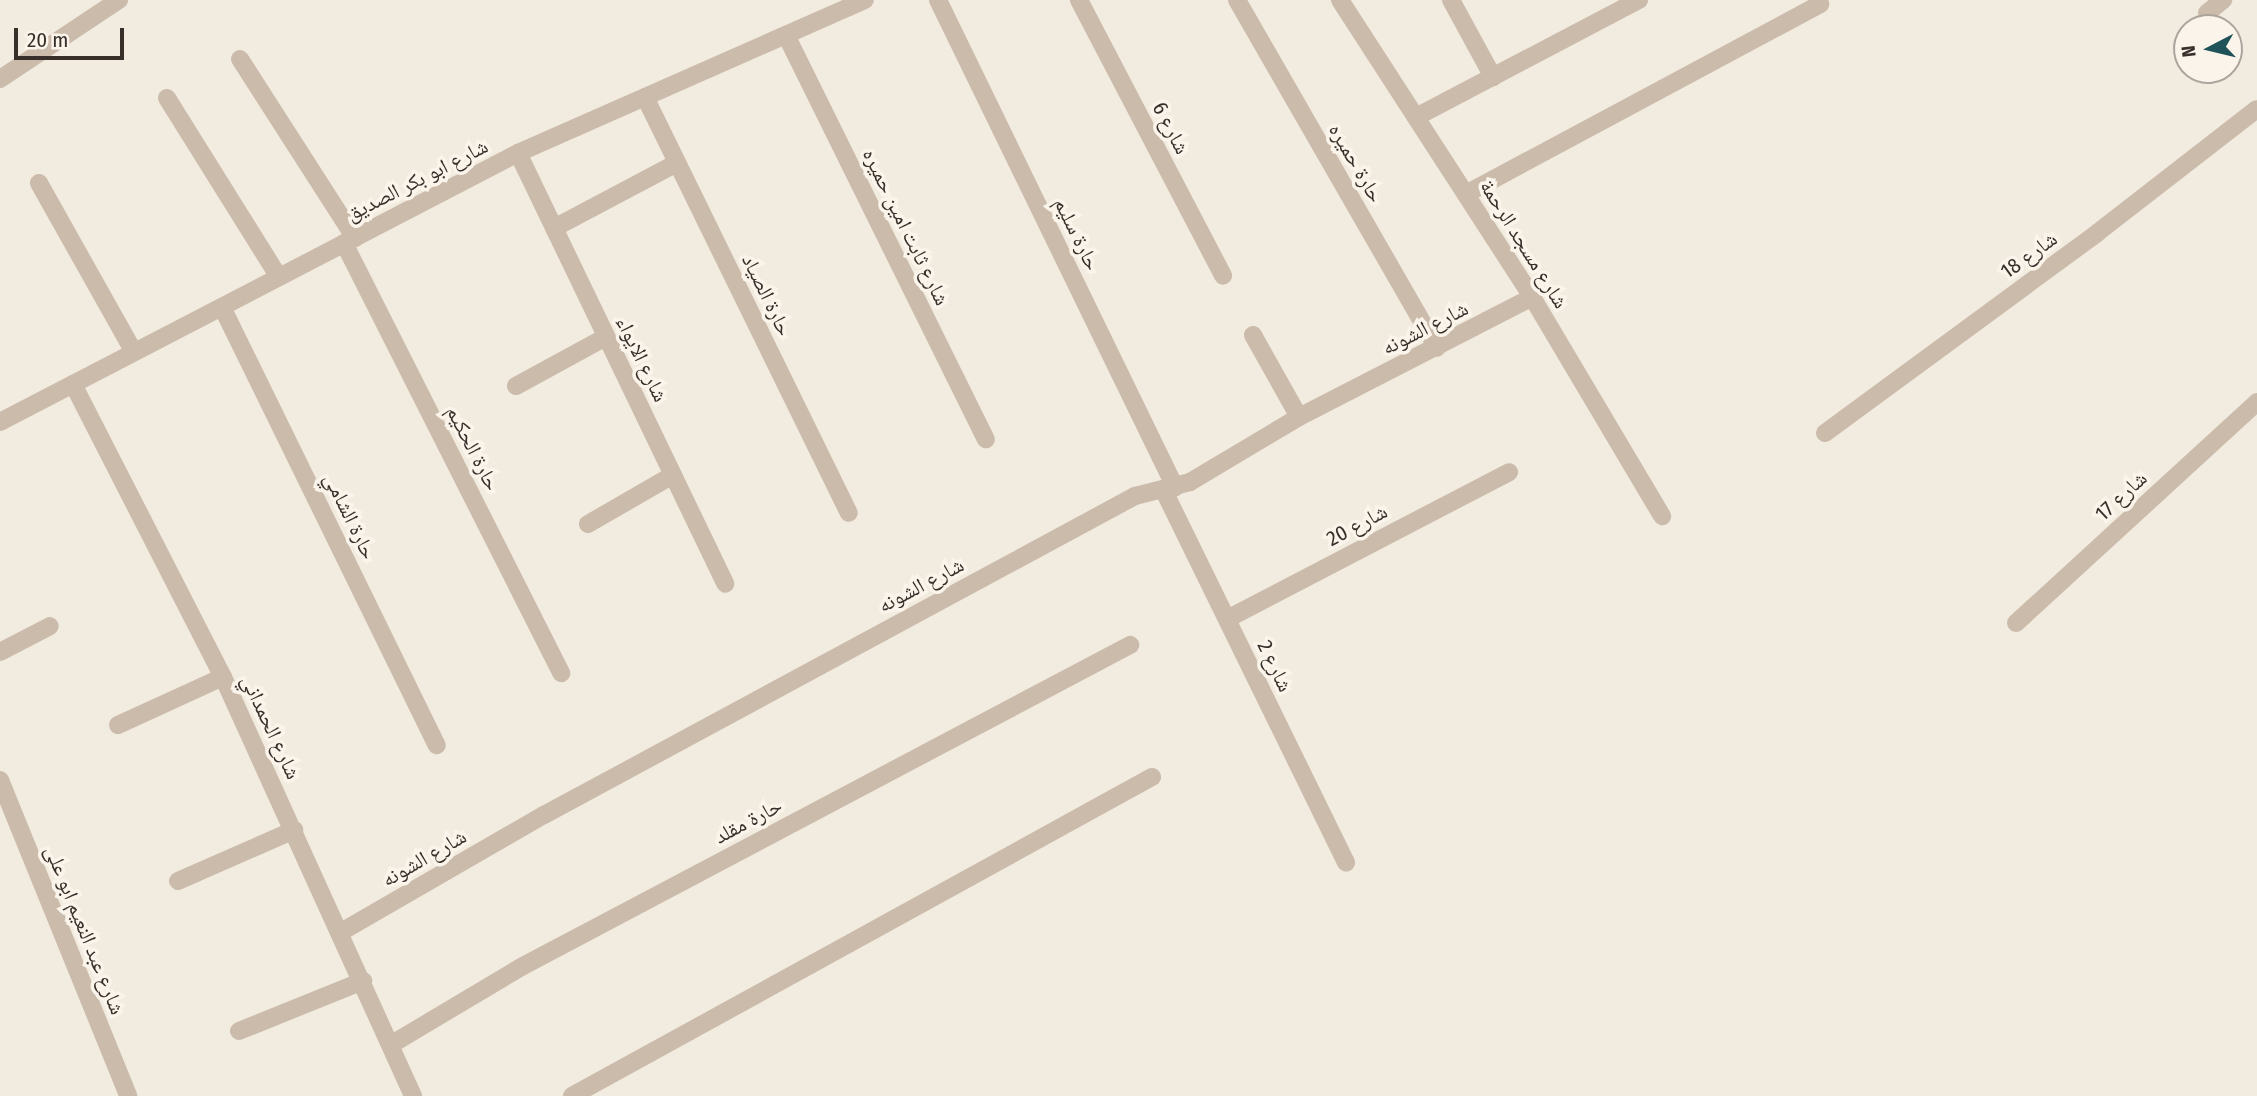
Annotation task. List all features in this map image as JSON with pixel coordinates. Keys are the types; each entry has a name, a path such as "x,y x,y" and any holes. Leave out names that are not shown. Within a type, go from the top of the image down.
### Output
{"street":[{"path":"0,79 119,0"},
{"name":"شارع ابو بكر الصديق","path":"0,422 518,153 865,0"},
{"name":"حارة سليم","path":"938,0 1169,488"},
{"name":"شارع 6","path":"1079,0 1223,276"},
{"name":"حارة حميره","path":"1237,0 1437,348"},
{"name":"شارع مسجد الرحمة","path":"1340,0 1532,297 1662,516"},
{"path":"1451,0 1493,77"},
{"path":"1416,117 1639,0"},
{"path":"2207,13 2223,0"},
{"path":"1466,194 1821,4"},
{"name":"شارع ثابت امين حميره","path":"786,35 986,439"},
{"name":"حارة الحكيم","path":"240,59 349,241 561,673"},
{"name":"حارة الصياد","path":"645,97 849,513"},
{"path":"167,98 279,277"},
{"name":"شارع 18","path":"1825,433 2097,233 2257,110"},
{"name":"شارع الايواء","path":"518,153 725,584"},
{"path":"554,228 677,163"},
{"path":"39,183 134,352"},
{"name":"شارع الشونه","path":"341,932 544,815 1135,496 1191,482 1298,418 1532,297"},
{"name":"حارة الشامي","path":"222,307 437,745"},
{"path":"1253,335 1298,418"},
{"path":"516,386 606,337"},
{"name":"شارع الحمداني","path":"73,384 223,677 392,1044 413,1096"},
{"name":"شارع 17","path":"2016,624 2257,402"},
{"name":"شارع 20","path":"1227,619 1509,472"},
{"path":"589,524 673,475"},
{"name":"شارع 2","path":"1169,488 1227,619 1346,863"},
{"path":"0,652 50,626"},
{"name":"حارة مقلد","path":"392,1044 523,965 1130,645"},
{"path":"118,725 223,677"},
{"path":"572,1096 1152,777"},
{"name":"شارع عبد النعيم ابو على","path":"0,780 128,1096"},
{"path":"178,881 294,831"},
{"path":"239,1031 363,981"}]}
